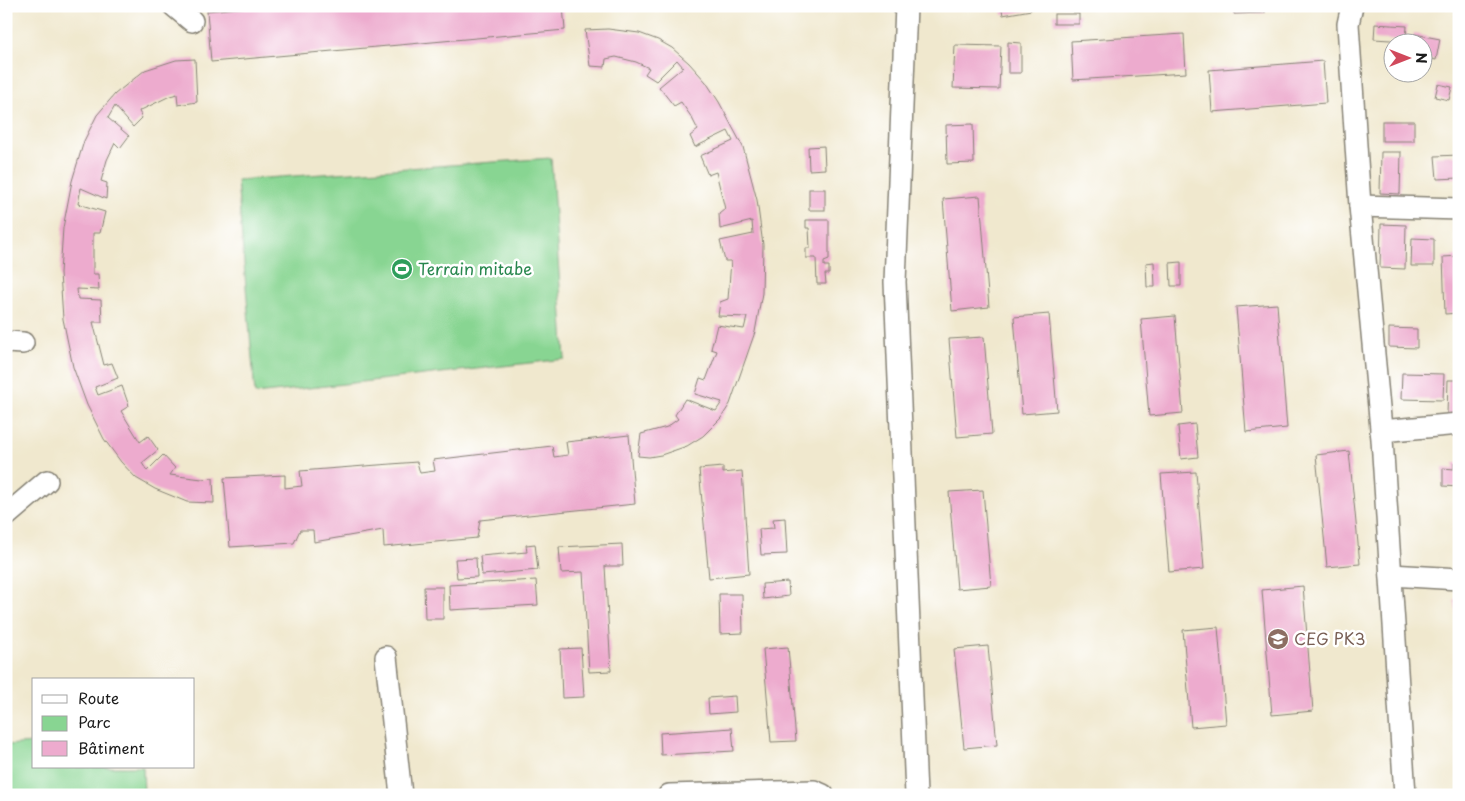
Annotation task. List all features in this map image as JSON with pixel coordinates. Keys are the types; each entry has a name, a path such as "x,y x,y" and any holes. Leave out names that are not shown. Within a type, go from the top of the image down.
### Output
{"street":[{"path":"174,6 192,21"},
{"path":"906,6 895,282 916,795"},
{"path":"1352,6 1348,24 1360,206 1381,431 1405,795"},
{"path":"1360,206 1459,210"},
{"path":"1381,431 1459,424"},
{"path":"6,516 47,482"},
{"path":"1391,575 1459,578"},
{"path":"386,657 401,795"},
{"path":"670,795 814,791 823,795"}],"green space":[{"name":"Terrain mitabe","path":"551,158 565,359 255,394 237,180"},
{"path":"32,743 32,768 143,768 144,795 6,795 6,745"}],"building":[{"path":"261,6 563,6 565,30 211,62 207,11"},
{"path":"1001,6 1030,6 1031,10 1003,15"},
{"path":"1234,6 1265,6 1265,13 1234,14"},
{"path":"1054,14 1079,14 1079,24 1054,24"},
{"path":"1375,24 1407,26 1407,32 1382,32 1382,40 1374,39"},
{"path":"608,29 639,33 658,40 672,48 706,82 743,147 757,200 763,245 762,293 755,332 730,404 721,418 703,436 687,446 649,457 638,456 641,434 667,427 678,419 675,415 685,399 716,411 722,402 695,394 700,378 706,380 717,351 711,349 717,325 744,329 747,317 718,316 720,302 728,299 731,261 725,261 720,241 753,234 752,221 720,229 719,214 725,209 716,172 708,175 700,156 733,141 728,131 695,147 690,136 698,130 692,118 681,102 674,106 659,87 683,67 677,60 656,81 645,74 649,68 636,62 616,57 606,59 605,67 590,66 585,30"},
{"path":"1184,34 1186,73 1073,80 1071,41"},
{"path":"1432,37 1440,39 1436,60 1432,59"},
{"path":"1008,42 1021,43 1021,73 1008,73"},
{"path":"955,45 1001,46 999,89 953,88"},
{"path":"195,59 197,102 178,105 177,94 170,96 139,111 142,118 133,127 115,106 108,118 129,136 120,148 115,143 107,160 101,181 107,183 106,199 81,188 78,204 105,212 100,233 93,233 93,274 98,274 99,290 77,289 78,299 101,300 102,322 93,322 104,365 112,363 118,378 95,387 98,395 122,386 129,406 121,411 140,442 148,436 158,450 142,463 147,471 163,455 175,468 170,475 202,479 213,478 214,503 187,502 155,489 136,478 104,439 87,405 73,367 63,319 60,273 63,228 72,181 84,141 97,115 115,94 145,70 176,60"},
{"path":"1323,61 1326,103 1212,112 1209,70"},
{"path":"1438,84 1452,87 1449,100 1435,97"},
{"path":"1382,121 1414,121 1414,141 1382,141"},
{"path":"973,124 974,163 947,164 946,125"},
{"path":"824,146 825,169 809,170 808,147"},
{"path":"1381,152 1401,152 1400,194 1380,193"},
{"path":"1459,155 1459,178 1437,179 1435,156"},
{"path":"809,189 825,189 825,210 809,210"},
{"path":"980,196 989,307 952,311 943,199"},
{"path":"806,220 829,220 829,260 824,262 824,266 829,266 829,274 825,274 826,284 817,284 816,258 806,258 806,248 810,248 809,228 806,228"},
{"path":"1381,224 1406,225 1405,269 1380,268"},
{"path":"1412,238 1434,239 1434,266 1411,266"},
{"path":"1459,256 1459,313 1445,314 1443,257"},
{"path":"1154,262 1155,287 1147,287 1146,263"},
{"path":"1181,262 1181,286 1171,286 1170,263"},
{"path":"1277,304 1287,428 1246,432 1236,307"},
{"path":"1049,314 1057,411 1022,414 1014,317"},
{"path":"1175,316 1183,413 1149,416 1141,319"},
{"path":"1389,328 1417,329 1417,348 1389,347"},
{"path":"984,337 992,434 957,437 949,339"},
{"path":"1402,373 1444,374 1443,400 1401,399"},
{"path":"1448,380 1459,380 1459,416 1447,415"},
{"path":"1195,424 1198,457 1181,459 1178,426"},
{"path":"629,435 635,504 480,520 477,538 384,547 383,530 314,542 313,530 300,530 294,543 230,547 224,478 285,475 285,488 302,486 300,471 417,462 420,473 435,471 433,460 552,446 554,457 568,455 566,442"},
{"path":"1349,451 1360,564 1327,567 1316,455"},
{"path":"1454,463 1459,463 1459,487 1443,486 1443,468 1454,469"},
{"path":"723,467 723,473 742,471 749,574 709,578 699,469"},
{"path":"1196,472 1204,569 1169,572 1161,474"},
{"path":"983,490 991,586 957,589 949,492"},
{"path":"785,518 787,554 761,555 759,529 774,528 773,519"},
{"path":"535,544 538,570 482,575 480,556 527,552 526,545"},
{"path":"622,544 623,566 605,566 611,671 589,672 583,572 561,573 559,547"},
{"path":"476,558 477,577 457,578 455,559"},
{"path":"536,580 538,605 450,610 449,585"},
{"path":"788,582 789,596 763,599 762,584"},
{"path":"1303,586 1313,711 1272,715 1262,590"},
{"path":"424,587 443,587 443,619 425,619"},
{"path":"719,594 742,594 743,633 720,634"},
{"path":"1459,597 1459,617 1457,616 1454,600"},
{"path":"1218,627 1226,724 1191,727 1183,630"},
{"path":"988,646 997,745 964,748 954,649"},
{"path":"788,647 796,741 771,742 763,649"},
{"path":"581,648 584,697 562,698 560,649"},
{"path":"735,696 736,712 709,714 708,698"},
{"path":"732,728 734,751 661,755 660,733"}],"place":[{"name":"Terrain mitabe","path":"402,269"},
{"name":"CEG PK3","path":"1278,639"}]}
